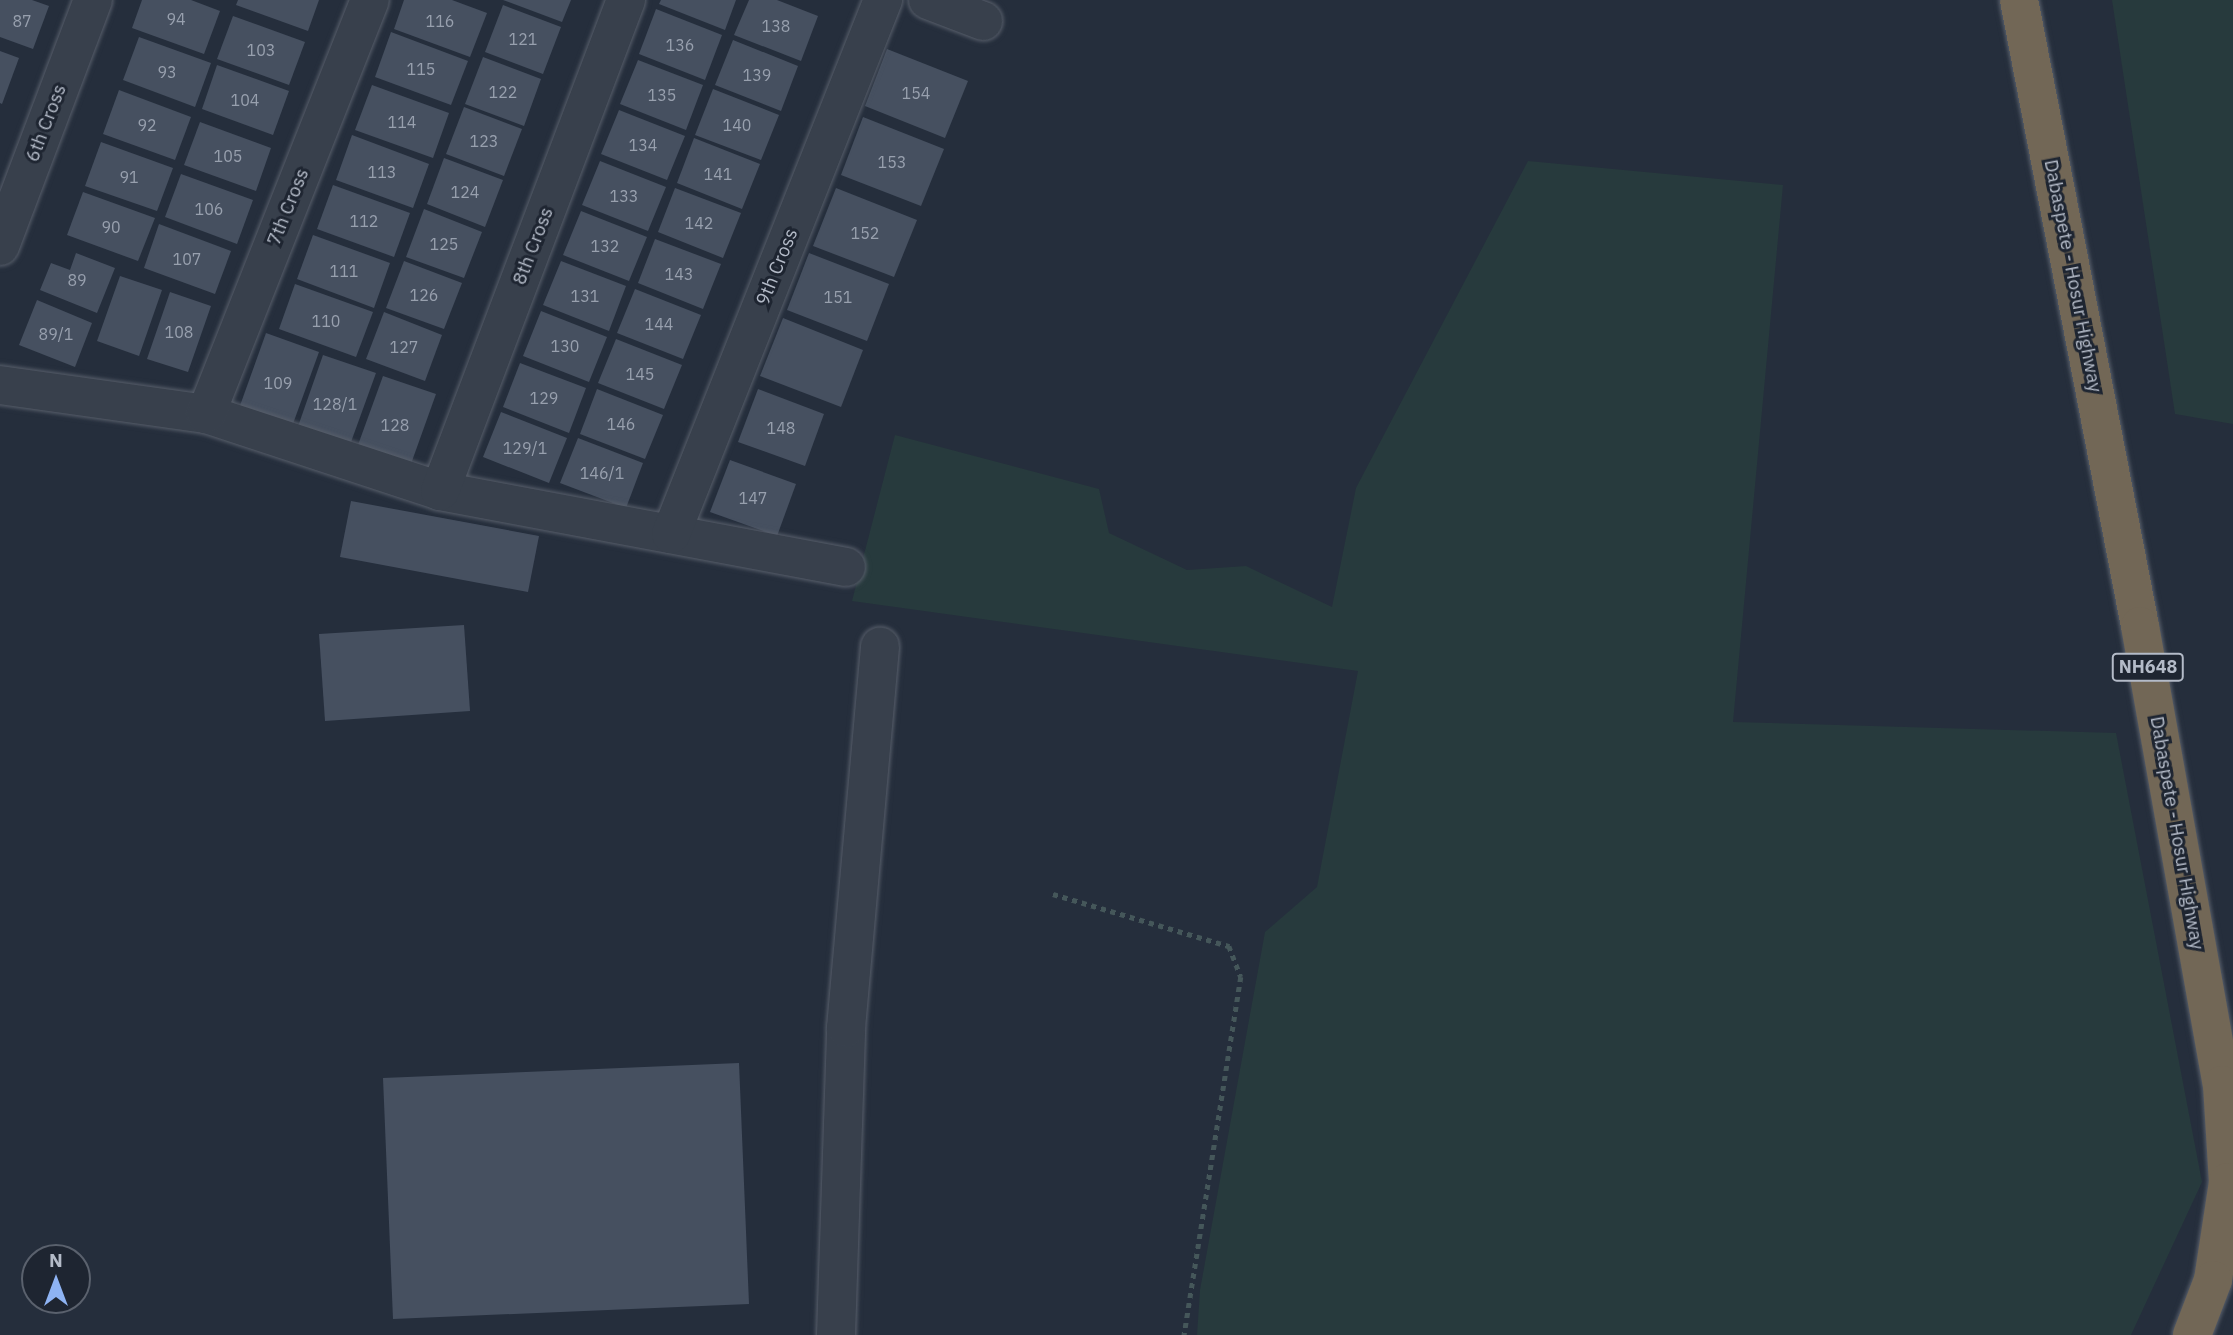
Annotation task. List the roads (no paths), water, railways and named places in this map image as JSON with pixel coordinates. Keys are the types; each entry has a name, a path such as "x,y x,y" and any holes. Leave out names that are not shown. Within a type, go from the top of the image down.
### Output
{"highway":[{"name":"Dabaspete - Hosur Highway","path":"2019,0 2140,626 2222,1085 2228,1182 2213,1280 2192,1335"}],"street":[{"name":"6th Cross","path":"0,246 93,0"},
{"name":"7th Cross","path":"206,414 370,0"},
{"name":"8th Cross","path":"440,491 626,0"},
{"name":"9th Cross","path":"671,534 883,0"},
{"path":"928,0 983,21"},
{"path":"0,385 206,414 440,491 846,567"},
{"path":"836,1335 846,1028 880,647"}]}
